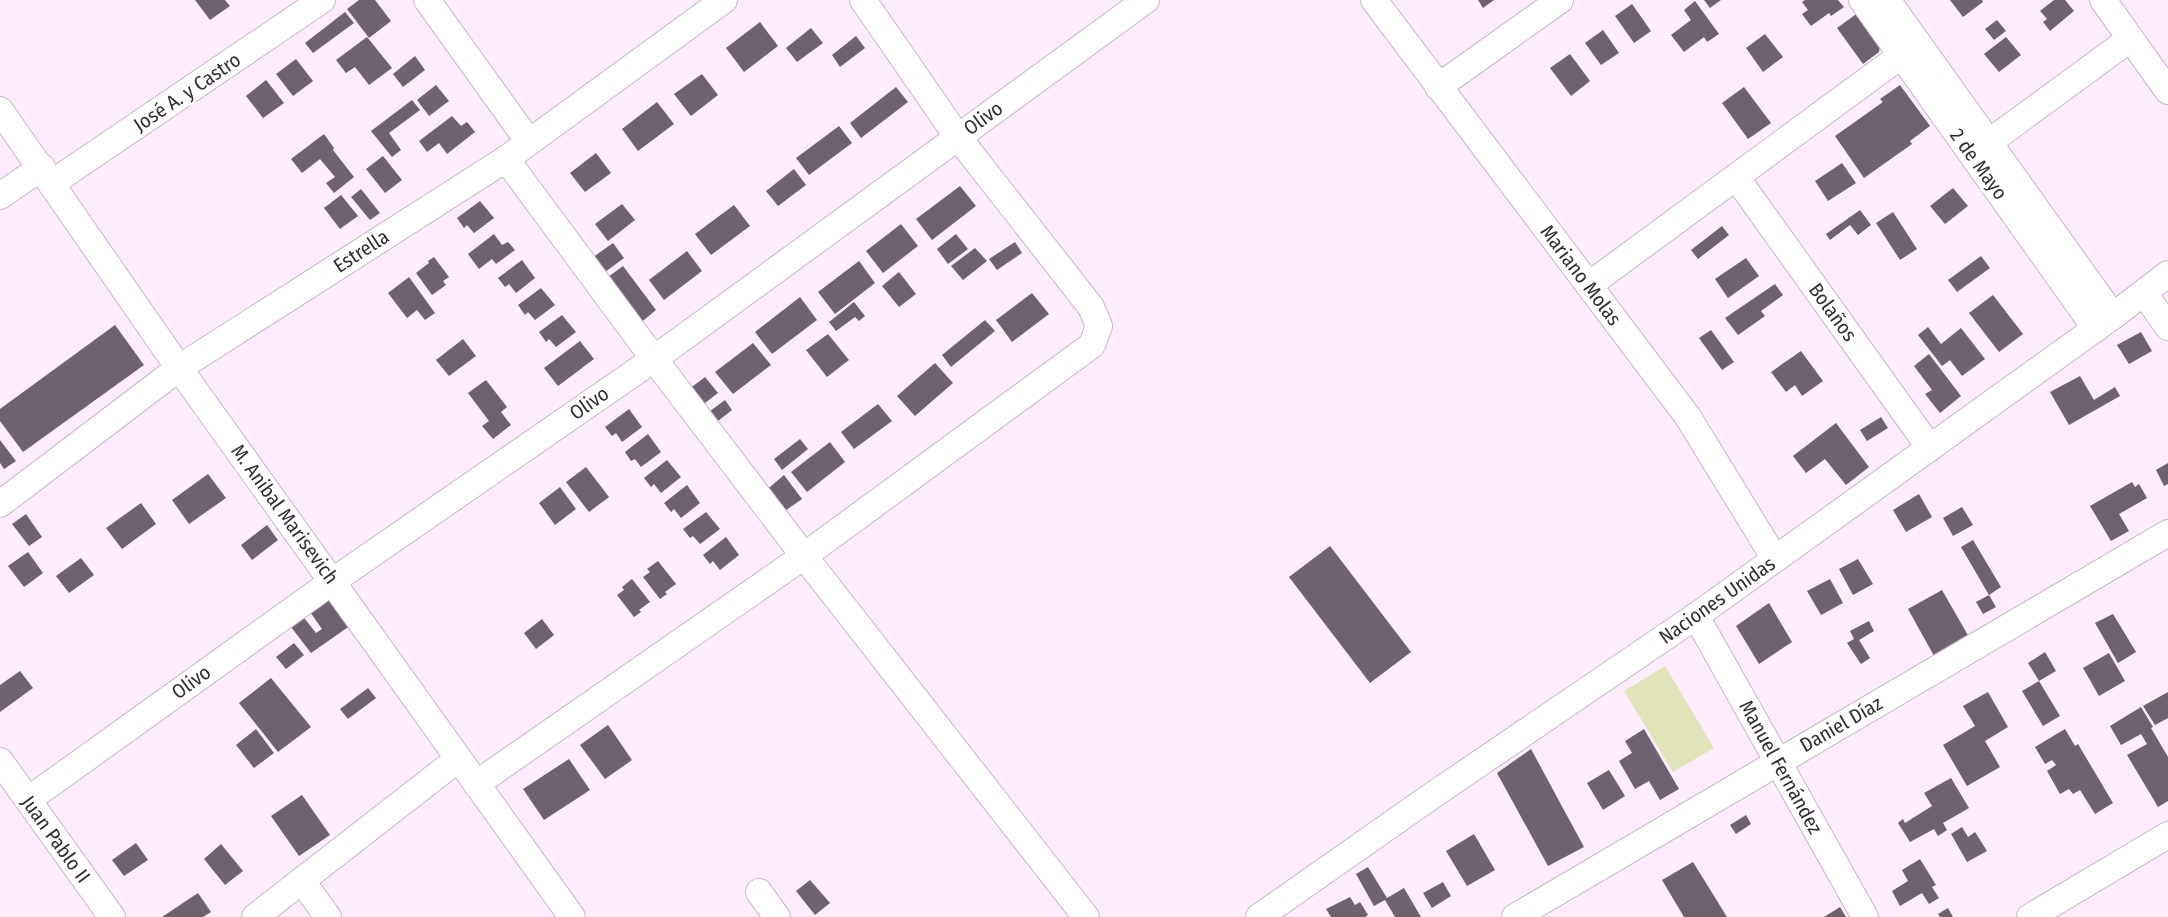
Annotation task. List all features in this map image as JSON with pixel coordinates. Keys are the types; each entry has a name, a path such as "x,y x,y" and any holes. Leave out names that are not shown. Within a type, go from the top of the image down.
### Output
{"street":[{"name":"José A. y Castro","path":"0,196 47,175 322,0"},
{"path":"427,0 529,142"},
{"name":"Estrella","path":"0,504 179,368 506,159 724,0"},
{"path":"476,784 804,556 1092,345 1099,326 1091,307 957,136 863,0"},
{"name":"Olivo","path":"28,800 333,581 654,358 1146,0"},
{"name":"Mariano Molas","path":"1374,0 1689,417 1775,559"},
{"path":"1438,87 1560,0"},
{"name":"2 de Mayo","path":"1862,0 1910,49 2105,322"},
{"name":"2 de Mayo","path":"1887,0 1910,49"},
{"path":"2103,0 2168,91"},
{"path":"1980,148 2130,39"},
{"path":"1589,285 1910,49"},
{"name":"M. Anibal Marisevich","path":"0,110 179,368 572,917"},
{"path":"506,159 804,556 1086,917"},
{"name":"Bolaños","path":"1736,177 1930,448"},
{"name":"Naciones Unidas","path":"1259,917 1696,616 2105,322 2168,274"},
{"path":"2144,293 2168,327"},
{"name":"Daniel Díaz","path":"1515,917 2168,533"},
{"name":"Manuel Fernández","path":"1696,616 1865,917"},
{"path":"255,917 458,759"},
{"name":"Juan Pablo II","path":"0,761 112,917"},
{"path":"2030,917 2168,835"},
{"path":"302,881 328,917"},
{"path":"759,892 777,917"}],"green space":[{"path":"1665,666 1714,748 1673,772 1624,691"}],"building":[{"path":"195,0 225,0 230,6 210,20"},
{"path":"359,0 375,0 391,21 369,38 347,9"},
{"path":"1478,0 1494,0 1483,8"},
{"path":"1704,0 1721,0 1710,8"},
{"path":"1805,0 1838,0 1844,7 1831,16 1829,13 1811,26 1802,14 1808,10 1802,2"},
{"path":"1950,0 1982,0 1983,2 1963,17"},
{"path":"2054,0 2065,0 2074,11 2050,31 2043,22 2047,19 2040,11"},
{"path":"1695,1 1719,34 1707,42 1704,37 1684,52 1671,35 1691,20 1684,10"},
{"path":"1632,4 1651,31 1634,43 1615,16"},
{"path":"345,12 354,23 313,53 305,43"},
{"path":"1859,12 1880,46 1879,52 1863,64 1837,28"},
{"path":"1997,20 2006,31 1994,40 1985,29"},
{"path":"760,22 778,46 744,72 726,48"},
{"path":"811,28 823,43 797,62 786,48"},
{"path":"1603,30 1619,53 1601,65 1585,43"},
{"path":"1765,34 1783,57 1763,72 1746,48"},
{"path":"856,36 865,48 840,67 832,55"},
{"path":"367,37 392,68 369,85 355,67 346,73 336,60"},
{"path":"2006,37 2021,55 1999,72 1984,54"},
{"path":"1570,54 1590,81 1571,96 1550,68"},
{"path":"415,56 425,70 403,87 393,74"},
{"path":"296,59 313,81 293,96 276,74"},
{"path":"702,74 718,95 691,116 674,94"},
{"path":"266,80 284,103 263,118 246,96"},
{"path":"436,85 449,101 429,116 417,100"},
{"path":"1900,85 1930,126 1910,141 1912,144 1864,178 1835,136 1883,102 1880,99"},
{"path":"896,87 908,102 861,138 850,123"},
{"path":"1744,87 1771,123 1748,139 1722,103"},
{"path":"412,100 420,110 389,133 401,150 392,157 371,131"},
{"path":"657,102 674,124 638,151 622,129"},
{"path":"452,116 461,126 467,122 475,132 447,154 439,143 427,152 419,141"},
{"path":"839,126 852,143 809,175 796,158"},
{"path":"324,134 354,177 334,193 326,183 335,177 320,159 302,173 291,159"},
{"path":"596,153 611,173 585,192 570,173"},
{"path":"383,156 402,180 385,193 366,169"},
{"path":"1842,163 1856,183 1828,201 1815,181"},
{"path":"794,169 806,185 778,206 766,191"},
{"path":"960,186 976,206 932,240 916,219"},
{"path":"1953,188 1968,206 1945,224 1930,206"},
{"path":"361,189 380,213 370,220 351,197"},
{"path":"341,195 358,216 340,229 324,208"},
{"path":"480,201 494,218 474,233 467,225 464,228 457,218"},
{"path":"622,204 635,220 608,241 595,224"},
{"path":"734,205 750,226 711,255 695,234"},
{"path":"1860,210 1871,225 1858,235 1850,225 1830,240 1826,234"},
{"path":"1893,212 1917,249 1900,260 1876,223"},
{"path":"901,224 918,246 883,273 866,251"},
{"path":"1722,226 1729,235 1698,259 1691,250"},
{"path":"494,234 502,245 508,242 515,250 496,264 492,259 479,269 468,254"},
{"path":"956,234 968,249 948,264 937,249"},
{"path":"1015,242 1022,253 997,270 989,259"},
{"path":"613,243 624,258 601,275 589,260"},
{"path":"975,248 987,261 963,280 951,266"},
{"path":"687,251 702,271 664,300 649,280"},
{"path":"1981,256 1990,268 1957,292 1948,280"},
{"path":"434,257 449,277 443,281 446,285 432,295 416,273"},
{"path":"1746,258 1759,276 1728,298 1715,279"},
{"path":"522,260 535,278 516,293 509,284 505,287 498,278"},
{"path":"859,261 875,283 835,314 818,292"},
{"path":"623,266 656,310 638,325 604,280"},
{"path":"899,272 916,294 899,307 882,286"},
{"path":"409,277 435,313 425,320 417,310 407,318 388,293"},
{"path":"1775,284 1783,295 1761,311 1765,316 1738,335 1725,318"},
{"path":"541,288 555,305 535,320 528,312 525,315 518,305"},
{"path":"1032,293 1049,314 1012,342 996,320"},
{"path":"1993,295 2023,334 1999,352 1969,313"},
{"path":"800,297 817,320 772,354 755,332"},
{"path":"854,302 865,316 859,321 855,317 836,331 829,322"},
{"path":"562,315 576,332 556,347 549,339 546,342 539,332"},
{"path":"985,320 995,331 951,367 942,355"},
{"path":"115,325 144,365 23,452 0,421 0,409"},
{"path":"1928,327 1941,344 1961,328 1985,359 1962,376 1950,360 1942,366 1918,335"},
{"path":"1711,330 1734,362 1722,370 1699,338"},
{"path":"2141,332 2152,351 2129,364 2117,345"},
{"path":"828,334 849,360 827,377 806,350"},
{"path":"463,339 476,356 449,376 436,360"},
{"path":"580,341 594,359 558,386 544,368"},
{"path":"753,343 771,365 733,394 715,372"},
{"path":"1801,351 1823,381 1802,396 1795,385 1786,392 1771,372"},
{"path":"1929,354 1961,396 1940,413 1925,394 1932,390 1914,366"},
{"path":"935,363 953,383 915,416 897,396"},
{"path":"2080,376 2094,400 2115,387 2120,396 2069,425 2050,392"},
{"path":"705,377 718,393 701,406 688,390"},
{"path":"486,380 507,407 501,412 511,425 493,439 482,426 489,421 468,393"},
{"path":"725,400 732,410 709,428 702,417"},
{"path":"878,404 892,421 854,449 841,432"},
{"path":"629,409 642,427 622,442 616,433 612,436 605,427"},
{"path":"1881,417 1888,428 1867,441 1860,430"},
{"path":"1836,423 1869,467 1846,485 1825,459 1806,473 1793,456"},
{"path":"648,434 661,452 641,467 635,459 631,461 625,452"},
{"path":"800,439 808,449 782,470 774,459"},
{"path":"0,440 16,461 4,469 0,463"},
{"path":"830,442 845,462 807,492 791,472"},
{"path":"667,460 681,477 661,493 654,484 651,487 644,478"},
{"path":"2168,463 2168,484 2164,486 2156,470"},
{"path":"586,467 609,497 589,512 566,482"},
{"path":"208,474 226,498 189,524 172,500"},
{"path":"784,475 802,499 779,515 763,493"},
{"path":"2132,482 2135,487 2139,484 2147,498 2119,514 2129,531 2111,541 2090,506"},
{"path":"687,485 700,503 681,518 674,509 671,512 664,503"},
{"path":"560,487 576,509 555,525 539,503"},
{"path":"1919,494 1932,517 1906,532 1893,510"},
{"path":"141,503 156,524 122,549 106,528"},
{"path":"1962,507 1973,525 1953,536 1943,518"},
{"path":"706,512 720,529 700,544 693,536 690,538 683,529"},
{"path":"26,514 42,537 29,546 12,524"},
{"path":"267,525 278,540 252,560 241,545"},
{"path":"726,537 739,555 720,570 713,561 710,564 703,555"},
{"path":"1973,540 2001,587 1989,595 1961,547"},
{"path":"1330,546 1411,652 1370,683 1289,577"},
{"path":"28,552 43,573 24,587 8,566"},
{"path":"81,558 94,575 69,593 56,576"},
{"path":"1858,559 1873,584 1853,595 1839,569"},
{"path":"658,561 676,584 660,599 643,577 650,572 647,569"},
{"path":"632,579 650,602 634,617 617,595 624,590 622,587"},
{"path":"1830,579 1843,603 1821,615 1807,591"},
{"path":"1942,590 1969,637 1934,656 1908,609"},
{"path":"331,591 354,623 311,653 288,623 301,614 316,633 322,629 308,609"},
{"path":"1989,595 1996,607 1983,614 1976,602"},
{"path":"1769,603 1792,642 1759,664 1736,626"},
{"path":"2113,614 2136,652 2118,663 2095,623"},
{"path":"542,619 554,635 536,649 524,633"},
{"path":"1869,621 1874,631 1859,640 1870,658 1861,664 1847,643 1854,639 1850,631"},
{"path":"294,643 304,655 286,669 276,657"},
{"path":"2045,652 2056,671 2039,681 2028,663"},
{"path":"2109,653 2125,681 2099,696 2083,668"},
{"path":"20,671 33,688 0,712 0,685"},
{"path":"271,678 311,727 278,752 239,703"},
{"path":"2039,681 2060,716 2043,726 2022,691"},
{"path":"368,688 376,698 348,719 340,709"},
{"path":"1988,692 2008,727 1985,741 2000,767 1967,786 1943,745 1975,726 1963,706"},
{"path":"2168,692 2168,718 2155,725 2143,706"},
{"path":"2141,707 2168,757 2168,801 2158,807 2127,755 2147,744 2141,734 2121,745 2110,726"},
{"path":"608,725 632,760 605,779 580,745"},
{"path":"256,729 274,753 254,768 236,745"},
{"path":"1644,729 1679,789 1660,800 1649,781 1635,789 1619,761 1632,753 1625,741"},
{"path":"2065,729 2075,746 2078,744 2113,803 2095,814 2080,790 2073,794 2069,789 2060,794 2047,771 2056,765 2052,760 2045,764 2035,747"},
{"path":"1531,749 1584,847 1548,866 1497,773"},
{"path":"569,759 590,790 544,820 523,789"},
{"path":"1609,770 1625,796 1603,810 1587,783"},
{"path":"1951,778 1969,808 1943,823 1947,830 1938,836 1934,829 1910,842 1898,823 1903,819 1905,823 1932,806 1924,793"},
{"path":"302,795 330,835 299,856 271,816"},
{"path":"1746,815 1751,824 1736,834 1730,825"},
{"path":"1962,827 1968,837 1975,832 1987,851 1967,862 1951,834"},
{"path":"1474,834 1495,870 1467,886 1446,851"},
{"path":"136,843 148,860 124,876 112,860"},
{"path":"221,844 243,871 225,885 204,859"},
{"path":"1920,859 1936,885 1932,887 1939,898 1929,904 1922,893 1900,906 1892,891 1908,881 1902,870"},
{"path":"1693,862 1727,917 1684,917 1662,880"},
{"path":"1368,867 1387,898 1404,888 1421,917 1395,917 1385,900 1374,906 1356,874"},
{"path":"810,880 830,903 815,915 796,891"},
{"path":"1443,882 1451,896 1432,908 1423,893"},
{"path":"198,893 211,912 203,917 162,917"},
{"path":"1350,897 1355,905 1360,902 1368,915 1365,917 1331,917 1326,909"},
{"path":"1840,907 1846,917 1824,917"},
{"path":"1948,908 1953,917 1940,917 1938,914"}]}
